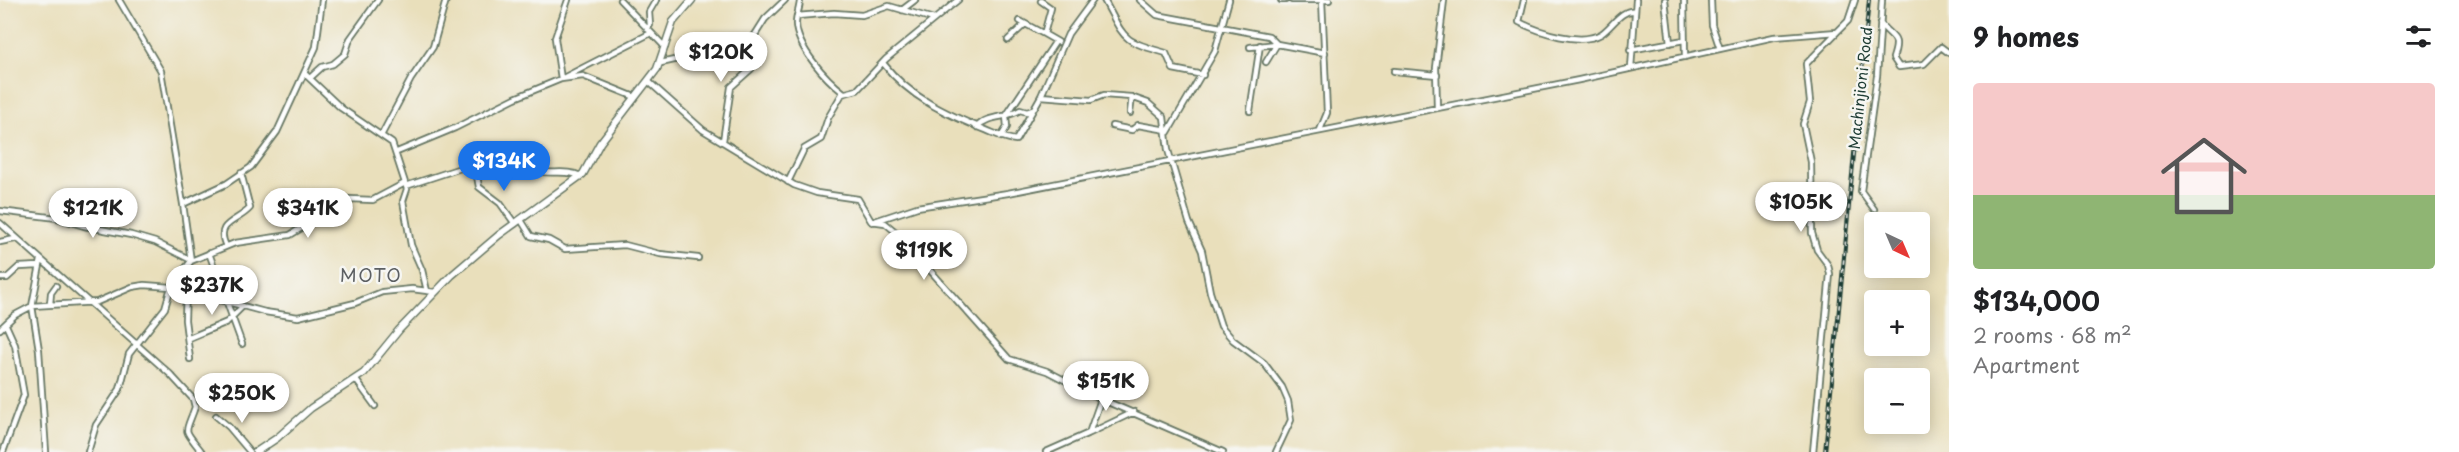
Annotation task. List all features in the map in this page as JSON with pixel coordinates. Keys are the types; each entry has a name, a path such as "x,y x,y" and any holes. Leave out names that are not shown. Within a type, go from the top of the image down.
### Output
{"street":[{"path":"119,0 161,71 191,261"},
{"path":"183,204 226,184 255,163 277,132 318,42 322,0"},
{"path":"310,78 322,67 333,64 345,54 350,39 378,0"},
{"path":"382,134 411,79 433,47 446,0"},
{"path":"561,79 554,45 568,0"},
{"path":"620,0 665,47"},
{"path":"649,31 649,12 656,0"},
{"path":"256,452 277,438 311,408 356,380 435,292 486,245 581,176 600,143 661,63 673,22 692,0"},
{"path":"723,141 731,87 751,69 753,38 765,19 784,0"},
{"path":"800,0 797,16 798,32 810,58 844,93"},
{"path":"902,10 915,0"},
{"path":"788,182 804,149 821,138 830,115 844,93 857,90 883,63 958,0"},
{"path":"1041,0 1052,8 1044,34"},
{"path":"883,63 893,77 921,100 977,127 1001,136 1018,139 1041,96 1063,45 1078,18 1093,0"},
{"path":"1104,0 1116,27 1128,40 1166,52 1173,69 1203,75"},
{"path":"1140,0 1157,15 1269,36 1276,44"},
{"path":"1167,131 1203,75 1218,43 1229,0"},
{"path":"1292,0 1329,0"},
{"path":"1437,108 1437,75 1444,0"},
{"path":"1524,0 1519,22 1554,36 1595,36 1628,11 1635,10"},
{"path":"1630,68 1636,0"},
{"path":"1665,0 1670,43"},
{"path":"1684,0 1685,57"},
{"path":"1711,0 1712,25 1720,50"},
{"path":"1813,452 1830,270 1817,250 1811,228 1811,164 1803,128 1810,102 1805,66 1808,59 1848,21 1855,0"},
{"name":"Machinjioni Road","path":"1874,209 1861,191 1877,76 1881,0"},
{"path":"1320,130 1327,113 1322,1"},
{"path":"797,16 834,13 862,15 889,6 934,19"},
{"path":"1008,40 1022,23 1063,45"},
{"path":"1880,23 1896,37 1897,47 1893,58 1899,67 1924,64 1941,47 1949,53"},
{"path":"427,291 422,270 411,245 403,201 408,192 401,167 394,155 561,79 649,31"},
{"path":"872,222 942,202 1008,193 1437,108 1778,37 1837,32"},
{"path":"661,63 714,51 729,40 753,38"},
{"path":"1630,50 1684,40"},
{"path":"1001,136 1007,127 1007,113 1056,41"},
{"path":"1266,62 1276,44"},
{"path":"1250,47 1276,44 1324,53"},
{"path":"1250,111 1260,45"},
{"path":"1394,71 1437,75"},
{"path":"304,74 341,108 382,134 392,143 397,152"},
{"path":"561,79 583,76 635,97"},
{"path":"648,81 703,130 788,182 817,193 858,199 872,222"},
{"path":"1041,96 1091,100 1108,94 1132,97 1158,110 1165,120 1171,159 1189,222 1202,251 1210,292 1221,326 1233,340 1264,363 1282,387 1288,401 1291,420 1276,452"},
{"path":"1130,113 1132,97"},
{"path":"977,127 985,119 1007,113 1015,114 1020,110 1033,111"},
{"path":"1113,126 1133,130 1136,126 1147,125 1167,131"},
{"path":"88,452 96,425 120,389 129,354 165,308 171,287 191,261 226,246 290,235 349,199 373,200 405,185 481,164 519,162 536,171 569,172 581,176"},
{"path":"481,164 477,177 479,187 500,203 532,236 549,240 565,249 621,245 660,254 698,258"},
{"path":"226,246 222,234 224,226 250,208 241,173"},
{"path":"0,211 57,218 131,235 155,242 191,261"},
{"path":"872,222 885,223 897,232 1005,356 1047,372 1101,399 1223,452"},
{"path":"0,223 15,239 88,303 104,314 135,345 170,374 193,399 195,407 186,427 192,442 202,452"},
{"path":"0,242 15,239"},
{"path":"209,253 242,344"},
{"path":"41,260 32,306 39,350 46,452"},
{"path":"0,278 7,278 19,267 39,266"},
{"path":"50,304 51,293 56,286"},
{"path":"0,329 15,315 32,306 107,300 132,287 171,287 275,315 305,316 356,303 382,292 435,292"},
{"path":"186,290 185,320 190,358"},
{"path":"189,338 233,318 243,306"},
{"path":"3,452 24,395 15,345 6,324"},
{"path":"356,380 375,406"},
{"path":"1089,433 1101,399"},
{"path":"1046,452 1134,412"},
{"path":"216,416 229,427 250,452"}],"railway":[{"path":"1825,452 1869,0"}],"district":[{"name":"MOTO","path":"371,276"}]}
